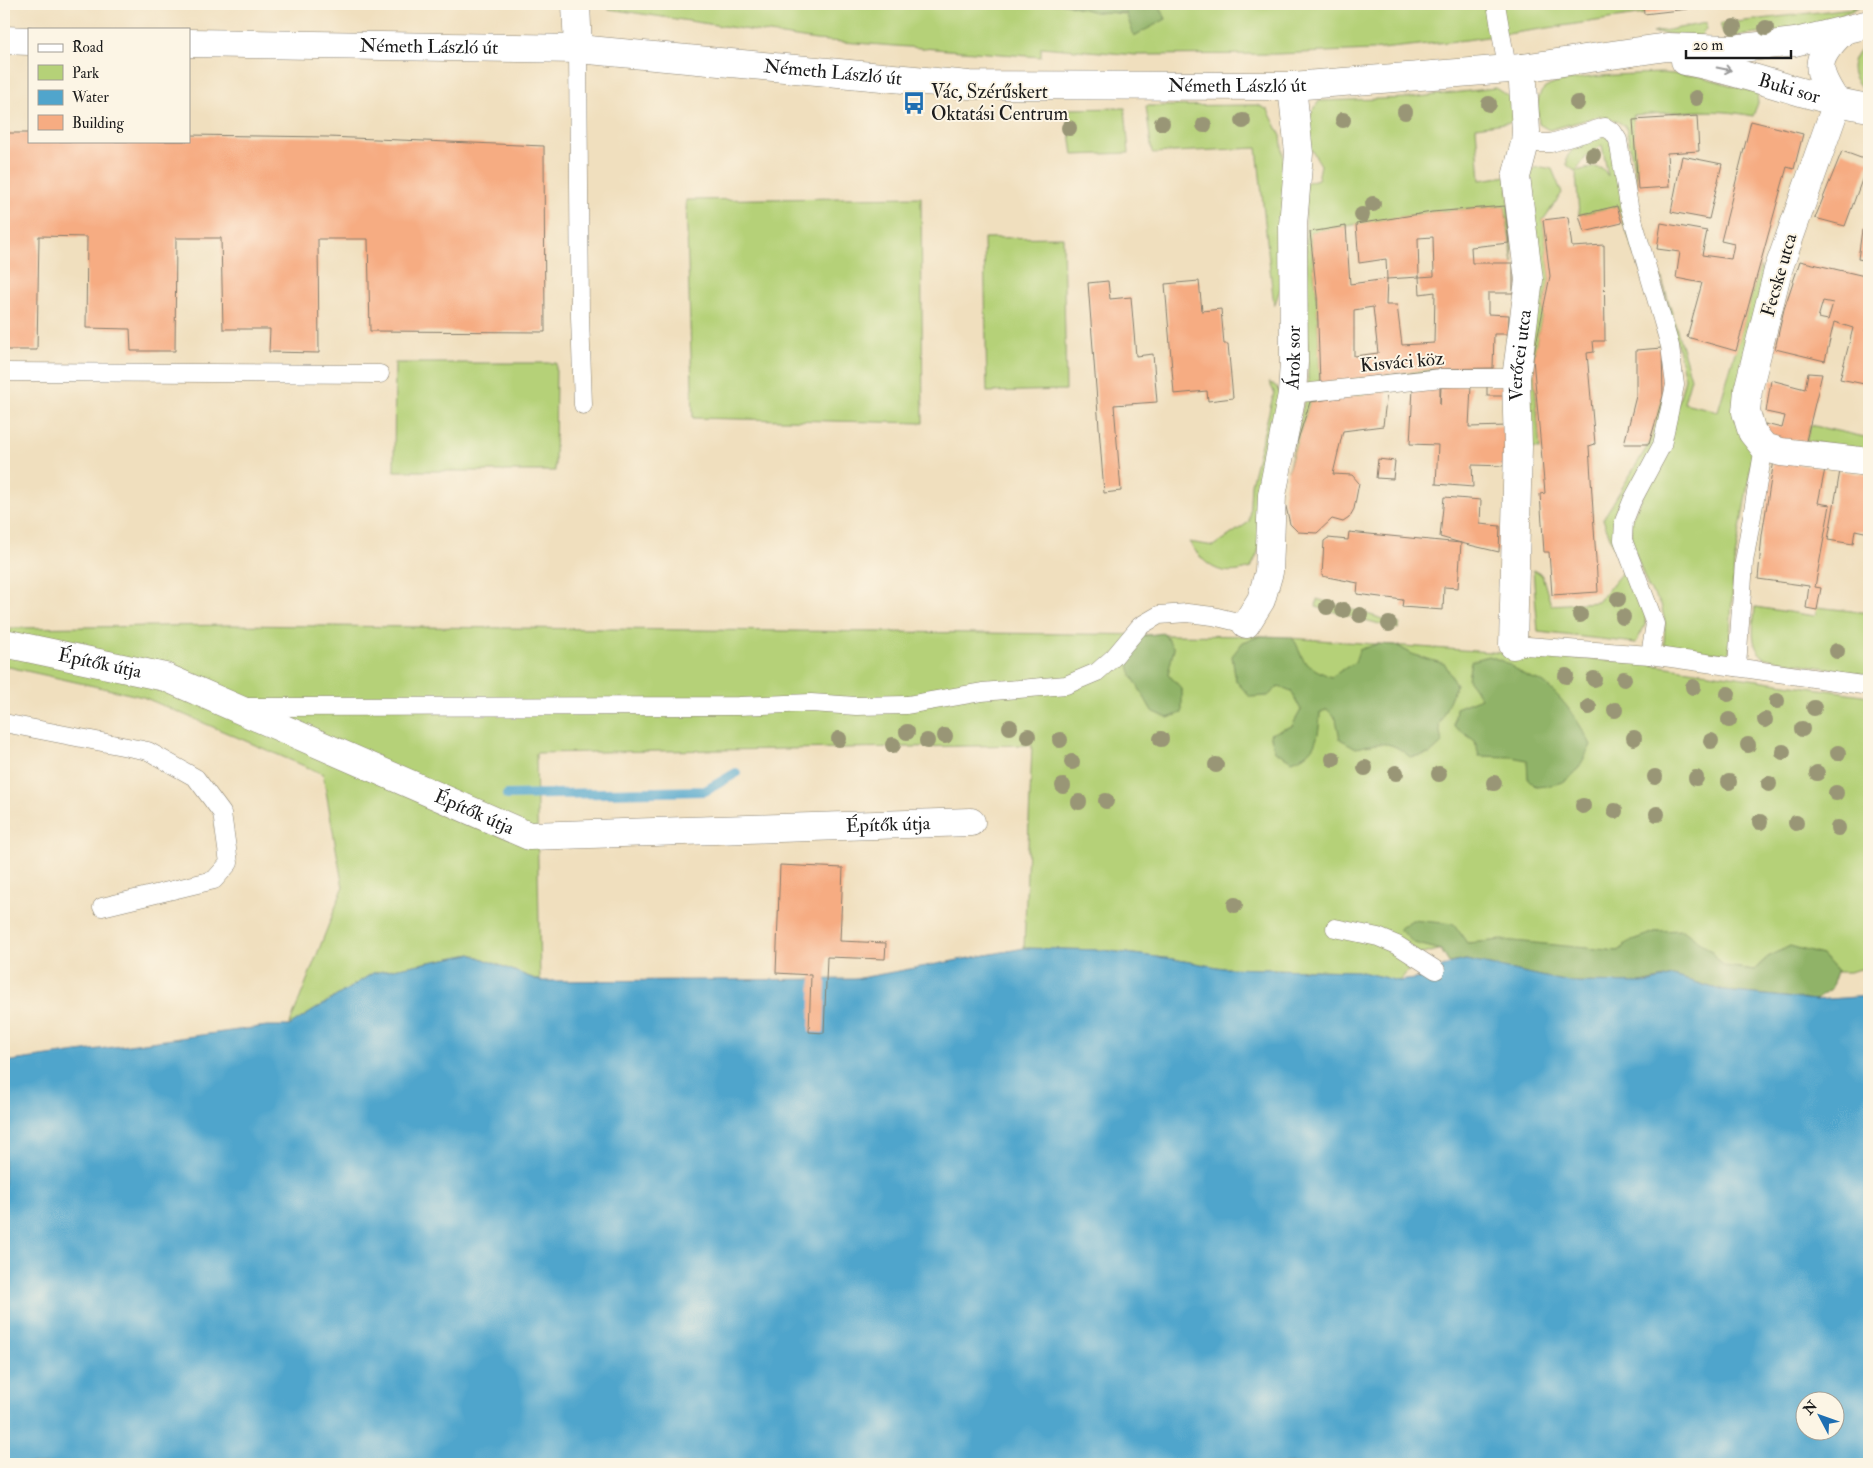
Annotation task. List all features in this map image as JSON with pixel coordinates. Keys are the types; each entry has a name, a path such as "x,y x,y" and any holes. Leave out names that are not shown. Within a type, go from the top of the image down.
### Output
{"street":[{"path":"576,4 578,49"},
{"name":"Buki sor","path":"1514,68 1667,47 1741,48 1795,42 1869,24"},
{"name":"Buki sor","path":"1837,103 1822,80 1820,63 1826,48 1842,32"},
{"path":"4,40 28,40"},
{"name":"Németh László út","path":"190,43 578,49 969,85 1292,86 1514,68"},
{"name":"Buki sor","path":"1624,54 1685,61 1735,71 1837,103 1869,108"},
{"name":"Verőcei utca","path":"1513,645 1518,447 1516,378 1529,280 1516,177 1525,143 1514,68"},
{"name":"Árok sor","path":"1246,624 1262,600 1269,572 1272,495 1292,394 1294,362 1293,225 1299,153 1292,86"},
{"name":"Fecske utca","path":"1764,447 1752,432 1746,412 1748,390 1778,270 1837,103"},
{"path":"1764,447 1781,452 1869,462"},
{"name":"Építők útja","path":"4,643 165,677 529,836 971,822"}],"lane":[{"path":"1496,4 1514,68"},
{"path":"578,49 580,317 583,405"},
{"path":"1525,143 1551,143 1605,127 1614,132 1618,140 1629,206 1670,346 1675,385 1662,445 1632,501 1624,521 1623,540 1655,624 1650,655"},
{"path":"4,372 380,374"},
{"name":"Kisváci köz","path":"1292,394 1442,378 1516,378"},
{"path":"1736,667 1744,562 1764,447"},
{"path":"235,707 738,706 811,703 856,706 907,705 982,692 1066,685 1097,672 1114,657 1140,626 1159,616 1187,613 1213,616 1246,624"},
{"path":"1513,645 1650,655 1869,686"},
{"path":"4,723 148,751 196,778 222,814 229,863 214,880 102,907"},
{"path":"1335,928 1378,937 1397,945 1436,970"}],"green space":[{"path":"609,4 1066,4 1166,19 1158,4 1643,4 1644,14 1466,40 1372,50 1277,54 1136,55 1041,47 1041,57 816,40 609,9"},
{"path":"1066,4 1158,4 1166,19 1134,36 1126,13 1094,12"},
{"path":"1860,7 1811,28 1729,37 1723,33 1720,24"},
{"path":"1706,23 1706,29 1701,36 1652,33"},
{"path":"1866,43 1869,43 1869,93 1857,81 1852,69 1855,56"},
{"path":"1662,73 1699,76 1757,93 1758,103 1753,116 1708,111 1633,115 1638,189 1626,127 1617,121 1600,116 1549,130 1539,124 1538,99 1542,91 1550,86 1598,76"},
{"path":"1495,88 1510,97 1517,114 1512,122 1476,127 1480,180 1507,176 1513,263 1505,206 1432,212 1310,232 1317,296 1320,383 1434,369 1441,387 1413,388 1310,402 1288,471 1308,385 1305,183 1318,179 1321,165 1305,133 1308,120 1319,101 1410,98"},
{"path":"1258,105 1268,110 1281,136 1285,172 1281,287 1274,306 1257,148 1152,153 1146,106"},
{"path":"1125,108 1129,153 1073,155 1067,109"},
{"path":"1597,136 1607,136 1612,143 1642,272 1617,206 1579,215 1576,172 1567,165 1567,157 1573,149","holes":["1602,145 1608,176 1603,169 1595,167 1576,171 1586,157"]},
{"path":"1534,168 1552,169 1562,193 1543,220 1550,276 1533,359 1540,449 1530,448 1527,177"},
{"path":"921,197 923,423 693,418 686,200"},
{"path":"1063,237 1066,390 987,392 984,238"},
{"path":"1760,266 1766,281 1753,455 1734,564 1729,655 1664,645 1665,623 1661,604 1648,587 1631,541 1631,520 1668,444 1685,378 1661,276 1691,378 1684,403 1718,411"},
{"path":"1662,348 1670,386 1655,448 1617,515 1646,611 1645,625 1636,643 1538,632 1533,570 1542,575 1551,605 1598,602 1623,571 1603,519 1649,444 1663,396"},
{"path":"395,363 556,363 555,471 394,471"},
{"path":"1269,382 1277,387 1281,397 1258,552 1251,568 1231,572 1222,571 1208,564 1189,542 1214,546 1249,522 1251,484 1274,392"},
{"path":"1810,425 1869,438 1869,446 1863,449 1806,441"},
{"path":"1317,599 1400,624 1398,629 1316,607"},
{"path":"1755,607 1815,616 1817,607 1869,613 1869,675 1765,658 1756,648 1754,641"},
{"path":"230,625 1261,636 1633,662 1869,696 1869,967 1849,972 1837,972 1822,955 1768,957 1754,970 1724,966 1710,950 1658,931 1633,940 1618,951 1467,943 1406,958 1409,970 1399,981 1358,971 1223,968 1173,959 1102,950 1024,948 1032,745 536,753 540,981 471,954 373,973 289,1026 343,888 323,774 143,697 4,666 4,632 14,628"},
{"path":"1163,633 1174,648 1168,674 1182,689 1182,713 1168,718 1152,711 1132,676 1127,658 1141,636"},
{"path":"1261,636 1291,637 1306,662 1313,668 1331,677 1355,662 1359,650 1377,644 1396,645 1414,655 1445,664 1456,685 1439,725 1442,743 1430,754 1410,757 1396,747 1384,744 1356,748 1340,739 1336,719 1327,709 1320,713 1317,737 1312,749 1307,754 1292,761 1275,751 1270,734 1292,726 1301,710 1291,691 1279,686 1268,696 1250,697 1236,681 1232,656 1243,642"},
{"path":"1489,656 1544,683 1565,704 1582,728 1591,745 1576,771 1565,781 1558,784 1536,787 1528,779 1527,760 1511,757 1479,756 1475,741 1454,726 1456,708 1481,698 1468,679 1471,661"},
{"path":"1412,920 1454,924 1467,943 1503,940 1618,951 1632,940 1658,931 1683,930 1710,950 1724,966 1754,970 1768,957 1790,946 1822,955 1837,972 1831,989 1815,1000 1724,991 1673,976 1641,983 1569,982 1466,960 1449,963 1441,950 1414,943 1399,929"}],"water":[{"path":"1024,948 1102,950 1173,959 1223,968 1358,971 1399,981 1429,977 1446,965 1466,960 1569,982 1646,983 1673,976 1724,991 1815,1000 1869,996 1869,1464 4,1464 4,1062 267,1026 289,1026 373,973 471,954 540,981 855,979"}],"building":[{"path":"1643,4 1688,4 1688,9 1644,14"},
{"path":"1697,116 1699,151 1667,153 1669,187 1638,189 1633,120"},
{"path":"1751,121 1803,134 1794,169 1787,167 1736,351 1687,337 1702,283 1676,278 1680,252 1657,249 1661,223 1707,231 1702,255 1731,259 1734,244 1721,241"},
{"path":"4,133 28,133 28,142 190,142 190,135 328,137 544,146 545,332 370,331 368,239 318,239 319,353 269,352 270,329 223,329 221,238 176,238 175,351 131,351 130,329 86,328 87,237 39,236 37,350 4,350"},
{"path":"1842,151 1869,161 1845,226 1815,218"},
{"path":"1682,156 1722,164 1709,219 1671,212"},
{"path":"1505,206 1509,243 1471,247 1472,263 1513,263 1513,293 1488,293 1488,314 1509,315 1508,334 1494,334 1493,368 1434,369 1320,383 1317,296 1310,232 1346,226 1350,284 1387,279 1386,259 1359,263 1356,224 1432,212","holes":["1433,237 1434,276 1419,277 1418,238","1419,277 1420,294 1435,292 1434,343 1402,345 1397,305 1386,305 1387,279","1373,307 1378,353 1354,356 1354,310"]},
{"path":"1617,206 1622,223 1584,232 1579,215"},
{"path":"1568,217 1572,247 1604,245 1605,341 1593,341 1594,352 1587,353 1595,444 1589,446 1598,592 1552,595 1549,552 1544,552 1540,494 1545,493 1533,359 1550,276 1543,220"},
{"path":"1862,230 1869,231 1869,261 1858,259"},
{"path":"1800,261 1869,277 1869,315 1865,331 1869,332 1869,385 1840,379 1853,328 1834,322 1825,361 1775,349 1784,309","holes":["1823,301 1833,303 1828,320 1818,318"]},
{"path":"1108,281 1110,299 1131,297 1136,356 1153,354 1157,402 1114,405 1121,491 1104,493 1088,283"},
{"path":"1199,281 1202,311 1221,309 1224,344 1228,344 1233,398 1208,401 1207,391 1174,394 1165,284"},
{"path":"1662,348 1663,396 1649,444 1624,444 1636,396 1636,350"},
{"path":"1808,373 1822,374 1806,441 1780,439 1766,432 1765,424 1782,428 1785,416 1766,412 1771,380 1805,389"},
{"path":"1471,386 1469,427 1508,426 1505,466 1472,465 1473,487 1436,484 1438,445 1410,444 1413,388 1440,387 1440,405 1441,387"},
{"path":"1487,386 1509,386 1509,396 1487,396"},
{"path":"1387,391 1383,426 1343,431 1333,474 1352,475 1359,483 1354,509 1349,518 1343,522 1332,519 1317,533 1298,532 1290,524 1284,498 1288,471 1310,402"},
{"path":"1378,459 1395,461 1393,479 1376,478"},
{"path":"1774,460 1825,469 1818,503 1830,505 1815,587 1821,588 1817,610 1806,608 1809,586 1758,579 1762,535"},
{"path":"1840,471 1869,475 1869,533 1855,530 1853,544 1828,540"},
{"path":"1444,497 1481,500 1480,524 1500,526 1499,552 1440,537"},
{"path":"1349,532 1461,543 1458,588 1444,587 1443,610 1402,607 1403,600 1357,594 1358,583 1322,576 1324,541 1328,538 1348,540"},
{"path":"780,865 843,868 840,941 886,943 885,959 827,957 824,1033 809,1032 811,975 776,973"}],"waterway":[{"path":"507,795 705,791 736,773"}],"place":[{"name":"Vác, Szérűskert Oktatási Centrum","path":"914,103"}]}
